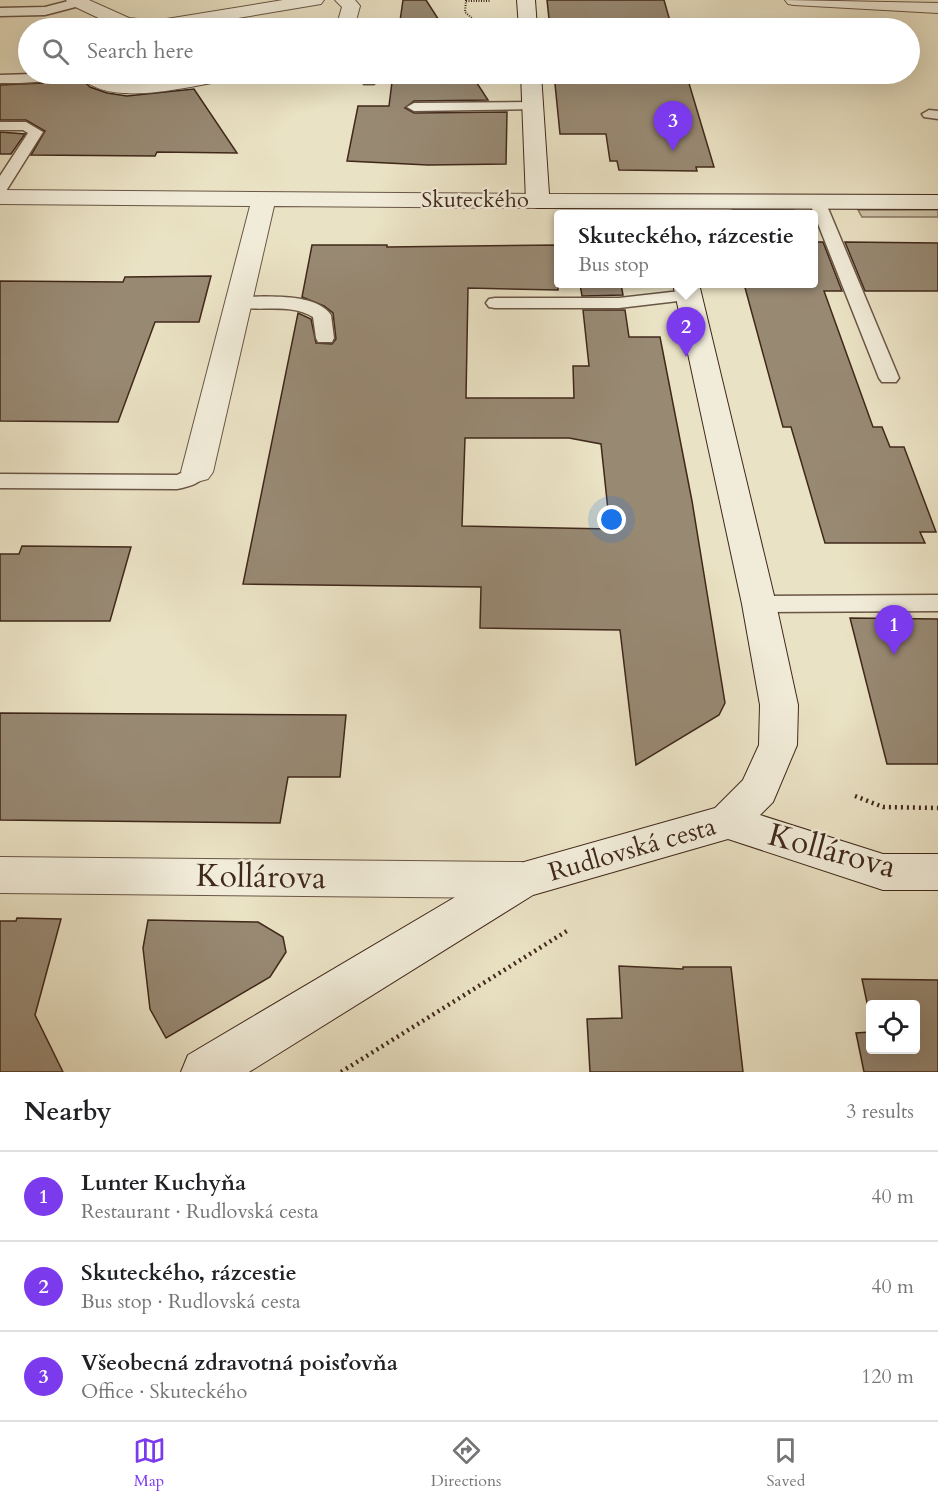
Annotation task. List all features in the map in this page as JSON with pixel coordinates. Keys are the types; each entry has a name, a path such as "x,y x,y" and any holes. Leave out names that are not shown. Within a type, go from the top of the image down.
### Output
{"street":[{"path":"208,18 315,0"},
{"path":"344,0 351,6 348,18"},
{"path":"526,0 527,18"},
{"path":"794,0 938,8"},
{"path":"77,1 104,18"},
{"path":"108,84 136,89 166,84"},
{"path":"532,84 538,201"},
{"name":"Skuteckého","path":"0,198 538,201 669,208 817,201 938,202"},
{"path":"197,472 264,199"},
{"name":"Rudlovská cesta","path":"205,1072 521,880 728,822 759,790 778,746 779,705 759,604 688,289"},
{"name":"Kollárova","path":"728,822 883,872 938,872"},
{"name":"Kollárova","path":"0,875 521,880"}],"lane":[{"path":"0,12 45,11 77,1"},
{"path":"0,79 18,79"},
{"path":"414,107 533,106"},
{"path":"0,126 26,126 36,132 0,188"},
{"path":"817,201 889,378"},
{"path":"495,303 619,303 688,289"},
{"path":"239,302 297,304 312,307 322,315 325,338"},
{"path":"0,481 177,482 190,479 197,472"},
{"path":"759,604 938,603"}],"path":[{"path":"472,18 465,12 466,0 492,1"},
{"path":"855,796 883,807 938,808"},
{"path":"341,1072 570,929"}],"shaded area":[{"path":"732,209 794,210 732,210"},
{"path":"858,210 938,210 938,217 862,217"}],"building":[{"path":"403,0 426,0 438,18 400,18"},
{"path":"547,0 664,0 669,18 549,18"},
{"path":"87,84 107,93 127,96 194,89 237,153 157,152 155,156 31,155 45,131 26,120 0,120 0,85"},
{"path":"392,84 478,84 488,100 414,101 405,108 414,113 507,112 506,164 428,165 347,161 358,106 389,106"},
{"path":"555,84 689,84 714,167 696,167 697,171 619,170 617,161 610,161 606,134 560,134"},
{"path":"0,132 25,134 11,154 0,154"},
{"path":"818,242 823,242 842,291 824,291 873,427 882,427 890,447 904,447 936,532 920,532 925,543 825,543 791,427 783,427 745,288 818,288"},
{"path":"845,242 938,243 938,291 865,291"},
{"path":"312,245 387,245 387,247 554,245 554,288 558,290 468,288 466,398 574,398 573,366 589,366 583,310 625,310 629,337 660,337 692,501 725,703 719,715 636,765 620,630 480,628 481,587 243,584 298,313 311,319 316,343 332,344 336,339 333,313 324,306 302,297","holes":["465,438 569,438 601,444 610,529 462,526"]},
{"path":"211,276 199,322 155,322 118,422 0,421 0,281 123,282 125,277"},
{"path":"581,288 622,288 623,295 582,296"},
{"path":"22,546 131,547 110,621 0,621 0,554 19,554"},
{"path":"850,618 938,619 938,764 887,764"},
{"path":"0,713 346,715 340,777 288,777 280,823 0,820"},
{"path":"17,918 61,919 35,1015 63,1072 0,1072 0,921 16,921"},
{"path":"148,920 258,922 283,937 286,952 270,977 166,1038 150,1009 143,948"},
{"path":"619,966 683,969 683,967 731,967 743,1072 590,1072 587,1019 622,1018"},
{"path":"862,979 938,980 938,1072 864,1072 856,1033 866,1032 866,1054 920,1054 920,1000 866,1000"}],"place":[{"name":"Všeobecná zdravotná poisťovňa","path":"673,151"},
{"name":"Skuteckého, rázcestie","path":"686,357"},
{"name":"Lunter Kuchyňa","path":"894,655"}]}
